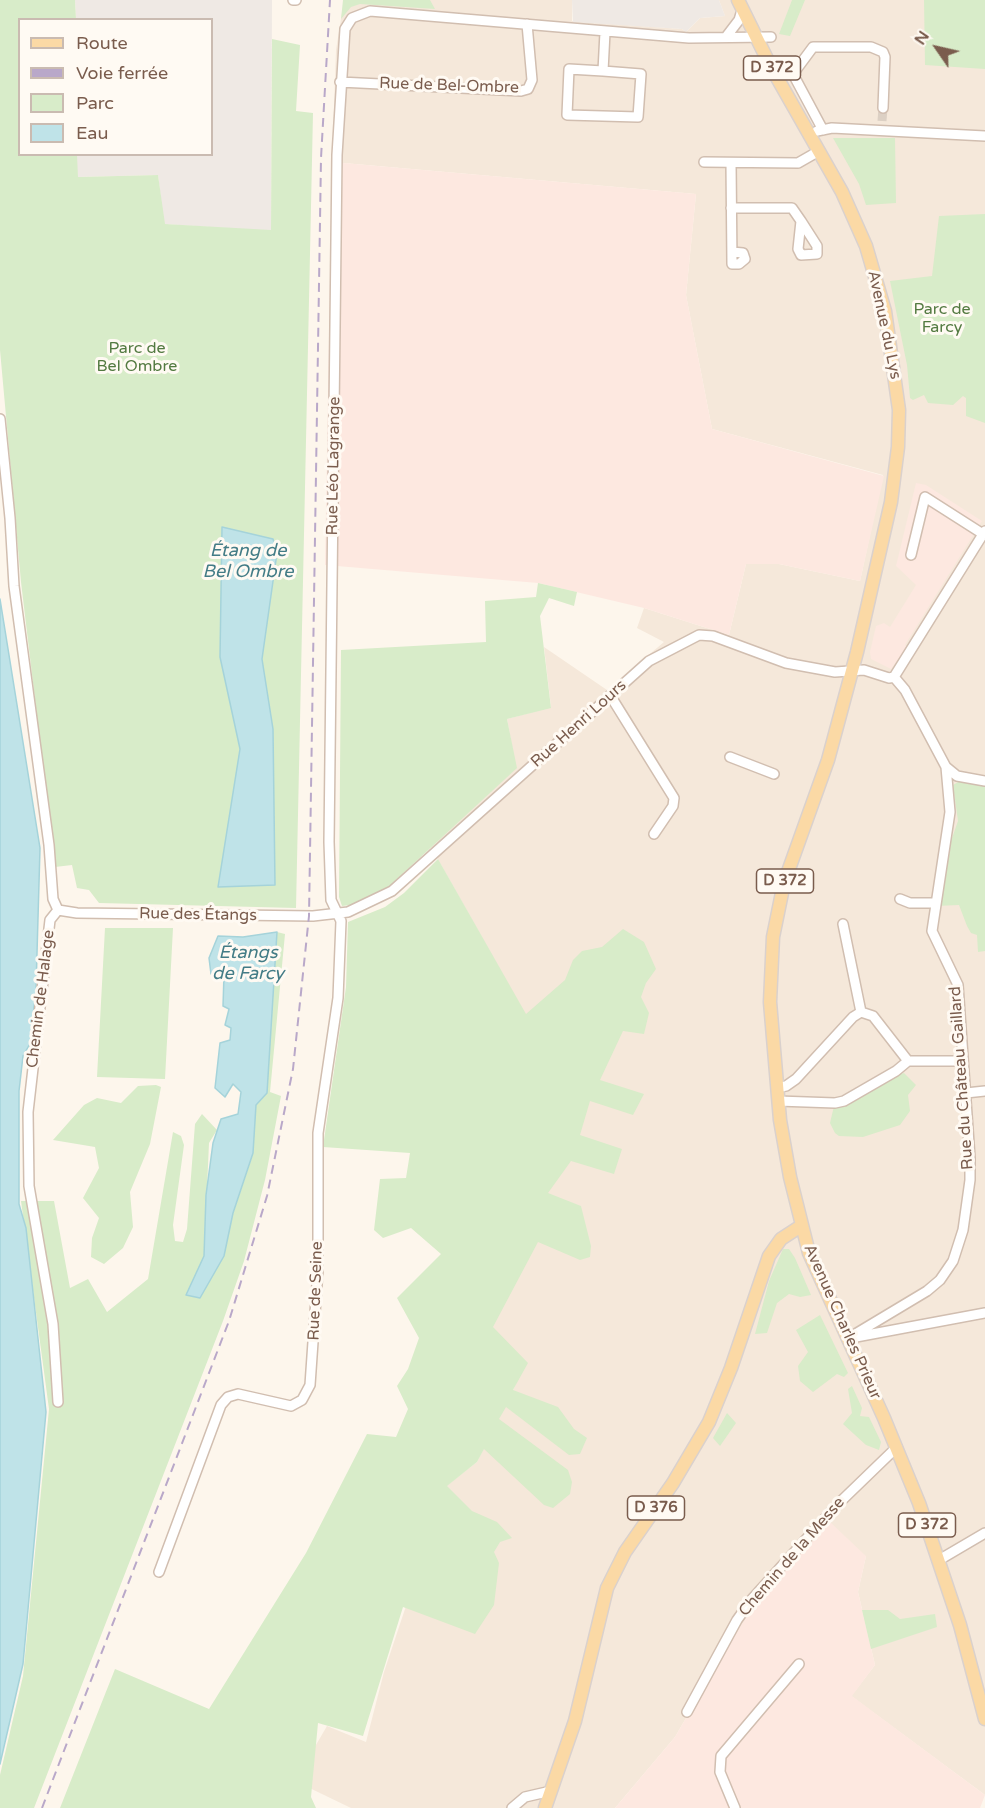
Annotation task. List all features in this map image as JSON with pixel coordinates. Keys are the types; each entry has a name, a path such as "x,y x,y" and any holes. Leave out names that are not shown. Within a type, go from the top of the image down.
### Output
{"main road":[{"name":"D 372","path":"740,5 756,39 809,133"},
{"name":"Avenue du Lys","path":"809,133 853,215 872,266 891,345 899,410 898,447 891,502 852,670"},
{"name":"Avenue Charles Prieur","path":"852,670 832,748 787,874 775,926 770,985 778,1101 801,1226 811,1258 897,1447 939,1560 982,1691 985,1719"},
{"name":"D 376","path":"545,1808 575,1721 600,1609 607,1588 626,1552 673,1483 709,1422 731,1368 769,1256 781,1239 801,1226"}],"street":[{"path":"726,37 739,20 740,5"},
{"name":"Rue Léo Lagrange","path":"339,915 331,900 329,842 340,82 343,35 352,18 370,11 527,24"},
{"path":"527,24 689,38 756,39 771,37"},
{"name":"Rue de Bel-Ombre","path":"340,82 521,91 528,89 532,80 527,24"},
{"path":"603,71 605,32"},
{"path":"823,130 793,74 813,47 871,47 883,52 885,57 883,108"},
{"path":"569,69 603,71 641,74 638,117 567,115 569,69"},
{"path":"809,133 882,126 985,136"},
{"path":"704,162 798,163 819,151"},
{"path":"731,163 732,252"},
{"path":"731,208 792,207 801,221"},
{"name":"Chemin de Halage","path":"0,419 15,596 49,845 53,899 58,909 50,920 28,1112 29,1186 53,1324 58,1402"},
{"path":"911,555 925,497 984,536 894,677 905,690 946,767 957,776 985,781"},
{"name":"Rue Henri Lours","path":"339,915 393,891 649,661 699,635 713,636 786,663 835,672 868,670 889,678 894,677"},
{"path":"610,695 674,798 674,806 654,834"},
{"path":"730,758 774,774"},
{"name":"Rue du Château Gaillard","path":"847,1339 927,1291 940,1280 953,1261 963,1230 970,1180 958,985 932,932 950,812 946,767"},
{"path":"948,781 957,776"},
{"path":"900,899 910,903 936,903"},
{"name":"Rue des Étangs","path":"58,909 77,913 339,915"},
{"name":"Rue de Seine","path":"159,1572 221,1405 228,1397 238,1394 291,1406 302,1400 310,1385 318,1270 318,1133 338,998 342,921 339,915"},
{"path":"843,924 861,1012"},
{"path":"777,1088 786,1086 796,1079 853,1017 861,1012"},
{"path":"861,1012 873,1016 908,1061"},
{"path":"778,1101 835,1103 844,1101 896,1071 908,1061 962,1061"},
{"path":"966,1093 985,1091"},
{"path":"847,1339 985,1313"},
{"name":"Chemin de la Messe","path":"687,1712 737,1620 752,1599 837,1505 897,1447"},
{"path":"939,1560 984,1535"},
{"path":"735,1808 720,1773 721,1756 800,1664"},
{"path":"512,1808 525,1797 551,1791"}],"shaded area":[{"path":"75,0 272,0 271,231 164,224 158,175 77,177 77,156 213,156 213,18 76,18"},
{"path":"344,0 572,0 572,21 682,29 686,32 700,18 725,16 719,0 985,0 985,1795 851,1696 875,1665 858,1592 866,1556 732,1639 675,1737 615,1808 351,1808 295,1781 327,1726 366,1742 384,1672 446,1486 477,1462 516,1384 446,1353 552,1062 431,847 516,768 507,719 551,707 544,647 607,690 664,642 637,628 644,608 729,635 746,564 779,564 860,581 883,475 712,429 686,295 696,194 332,162 336,50"},
{"path":"572,0 719,0 725,16 700,18 686,32 682,29 573,22"},
{"path":"332,162 696,194 686,295 712,429 884,476 860,581 779,564 746,564 729,635 644,608 538,583 325,565"},
{"path":"916,483 926,485 982,521 905,645 907,647 891,669 871,659 870,652 876,626 884,623 890,627 916,585 896,566"},
{"path":"828,1520 866,1556 858,1592 875,1665 852,1696 985,1795 980,1808 615,1808 675,1737 732,1639 761,1595"}],"green space":[{"name":"Parc de Bel Ombre","path":"0,0 75,0 76,18 18,18 18,156 77,156 78,177 158,175 165,224 271,230 272,39 300,45 296,111 313,113 296,908 99,903 89,890 77,888 72,865 55,867 21,582 0,350","holes":["277,553 262,659 273,729 275,884 219,886 240,749"]},
{"path":"343,0 430,0 435,9 360,4 351,7 341,19"},
{"path":"792,0 805,0 790,36 779,34"},
{"path":"924,0 985,0 985,69 925,65"},
{"path":"833,138 895,138 896,203 866,205 859,184"},
{"name":"Parc de Farcy","path":"985,214 985,423 966,416 966,398 963,396 953,405 928,403 924,395 913,400 910,398 907,365 890,281 932,276 939,216"},
{"path":"538,583 577,592 574,606 549,598 540,616 551,708 507,719 517,768 385,890 359,904 342,906 339,897 341,650 486,642 485,601 536,597"},
{"path":"960,781 985,784 985,951 978,952 977,935 971,933 959,905 936,906 944,861 958,821 953,785"},
{"path":"438,859 526,1014 565,980 573,960 582,951 602,947 623,929 644,942 656,969 646,983 641,997 649,1013 644,1034 623,1031 600,1080 644,1094 633,1115 590,1101 580,1135 622,1149 614,1174 571,1161 548,1193 581,1206 591,1246 590,1257 580,1260 538,1242 493,1327 528,1363 513,1390 558,1407 574,1429 587,1438 580,1454 569,1455 506,1407 499,1419 568,1470 572,1482 570,1494 553,1508 544,1505 484,1449 477,1462 447,1486 472,1511 497,1522 512,1538 500,1542 494,1552 499,1563 494,1605 475,1634 403,1607 363,1736 318,1723 311,1797 316,1808 60,1808 115,1669 209,1709 306,1553 367,1434 396,1437 408,1409 397,1386 408,1369 419,1338 397,1298 441,1254 411,1228 383,1238 374,1230 380,1179 406,1178 410,1153 323,1147 346,987 348,922 385,907 404,893"},
{"path":"105,928 173,928 165,1079 97,1077"},
{"path":"277,932 285,934 270,1092 281,1096 265,1180 244,1261 223,1321 34,1808 0,1808 0,1775 23,1676 49,1409 21,1201 54,1201 70,1288 88,1279 107,1312 148,1279 173,1132 181,1136 184,1145 173,1225 175,1241 183,1242 187,1229 195,1124 202,1114 217,1130 209,1143 204,1256 187,1295 224,1256 233,1213 253,1153 256,1104 267,1093"},
{"path":"904,1073 916,1085 908,1095 910,1111 900,1125 863,1137 839,1136 835,1133 830,1123 834,1106 888,1078"},
{"path":"138,1086 161,1087 150,1144 130,1192 133,1227 123,1248 104,1264 91,1257 92,1238 99,1218 83,1198 99,1168 95,1147 53,1140 84,1105 97,1098 121,1103"},
{"path":"783,1249 789,1249 795,1258 811,1295 800,1297 789,1294 777,1303 767,1333 755,1334 769,1281"},
{"path":"820,1315 848,1373 844,1377 837,1374 813,1392 800,1381 798,1366 808,1352 796,1330"},
{"path":"852,1386 862,1408 860,1416 869,1417 881,1442 879,1450 866,1445 843,1424 852,1413 848,1389"},
{"path":"727,1413 736,1423 720,1446 713,1438"},
{"path":"862,1610 888,1610 900,1619 935,1614 937,1627 871,1649"}],"water":[{"name":"Étang de Bel Ombre","path":"222,527 273,539 277,553 262,659 273,729 275,885 218,887 240,749 220,657"},
{"path":"0,599 40,848 36,988 30,1044 23,1056 19,1091 19,1204 26,1228 46,1412 23,1664 0,1764"},
{"name":"Étangs de Farcy","path":"277,932 267,1093 256,1105 253,1153 233,1213 224,1256 200,1298 186,1295 204,1256 206,1195 213,1143 221,1119 238,1114 241,1092 233,1084 225,1097 215,1088 220,1043 230,1040 231,1028 225,1025 229,1009 223,1006 224,975 211,974 209,958 218,936 243,937"}],"tunnel":[{"path":"882,121 883,108"}],"railway":[{"path":"42,1808 229,1321 267,1196 293,1069 309,916 321,158 330,0"}]}
